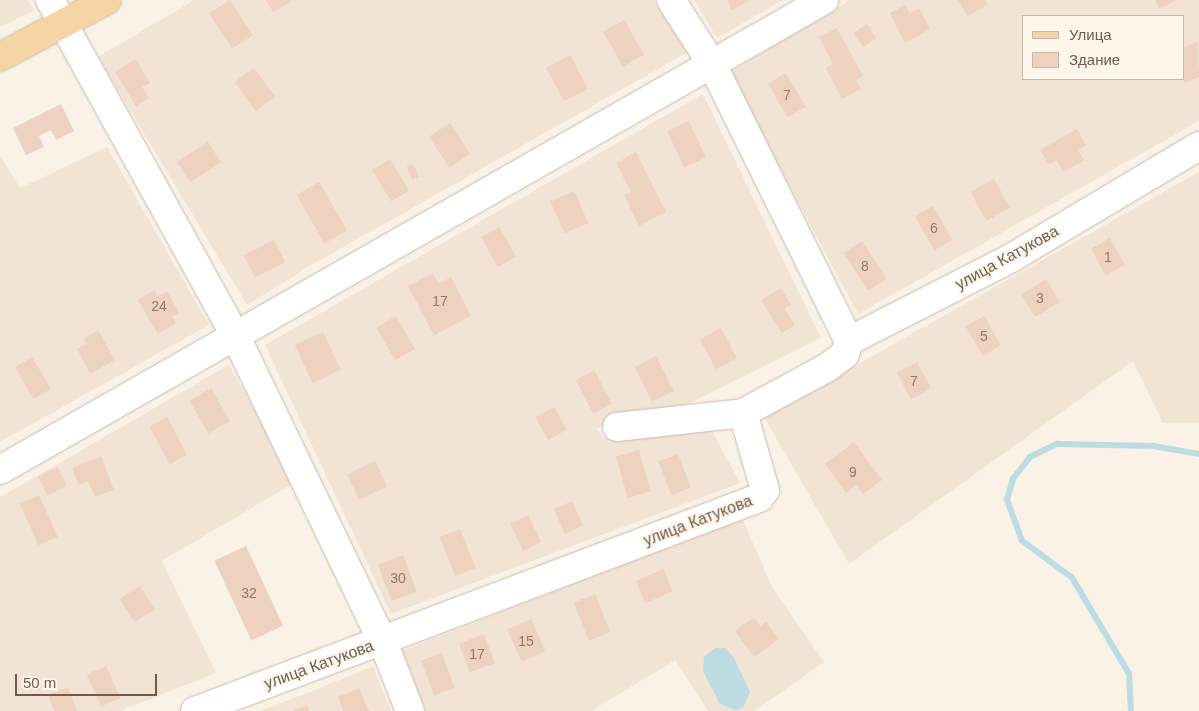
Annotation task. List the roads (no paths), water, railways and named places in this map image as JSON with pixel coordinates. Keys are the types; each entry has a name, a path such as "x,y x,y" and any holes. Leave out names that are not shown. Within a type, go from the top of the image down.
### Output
{"main road":[{"path":"0,57 107,0"}],"street":[{"path":"50,0 236,337 383,642 410,711"},
{"path":"671,0 712,64 849,341"},
{"path":"0,470 824,0"},
{"name":"улица Катукова","path":"195,711 383,642 759,498 765,490 743,414 828,367 845,354 849,341 1011,258 1199,146"},
{"path":"617,427 743,414"}],"water":[{"path":"715,648 726,648 734,658 750,692 743,708 735,710 720,704 703,671 704,657"}],"waterway":[{"path":"1131,711 1129,674 1072,578 1022,541 1007,500 1013,479 1030,457 1057,444 1154,446 1199,454"}]}
